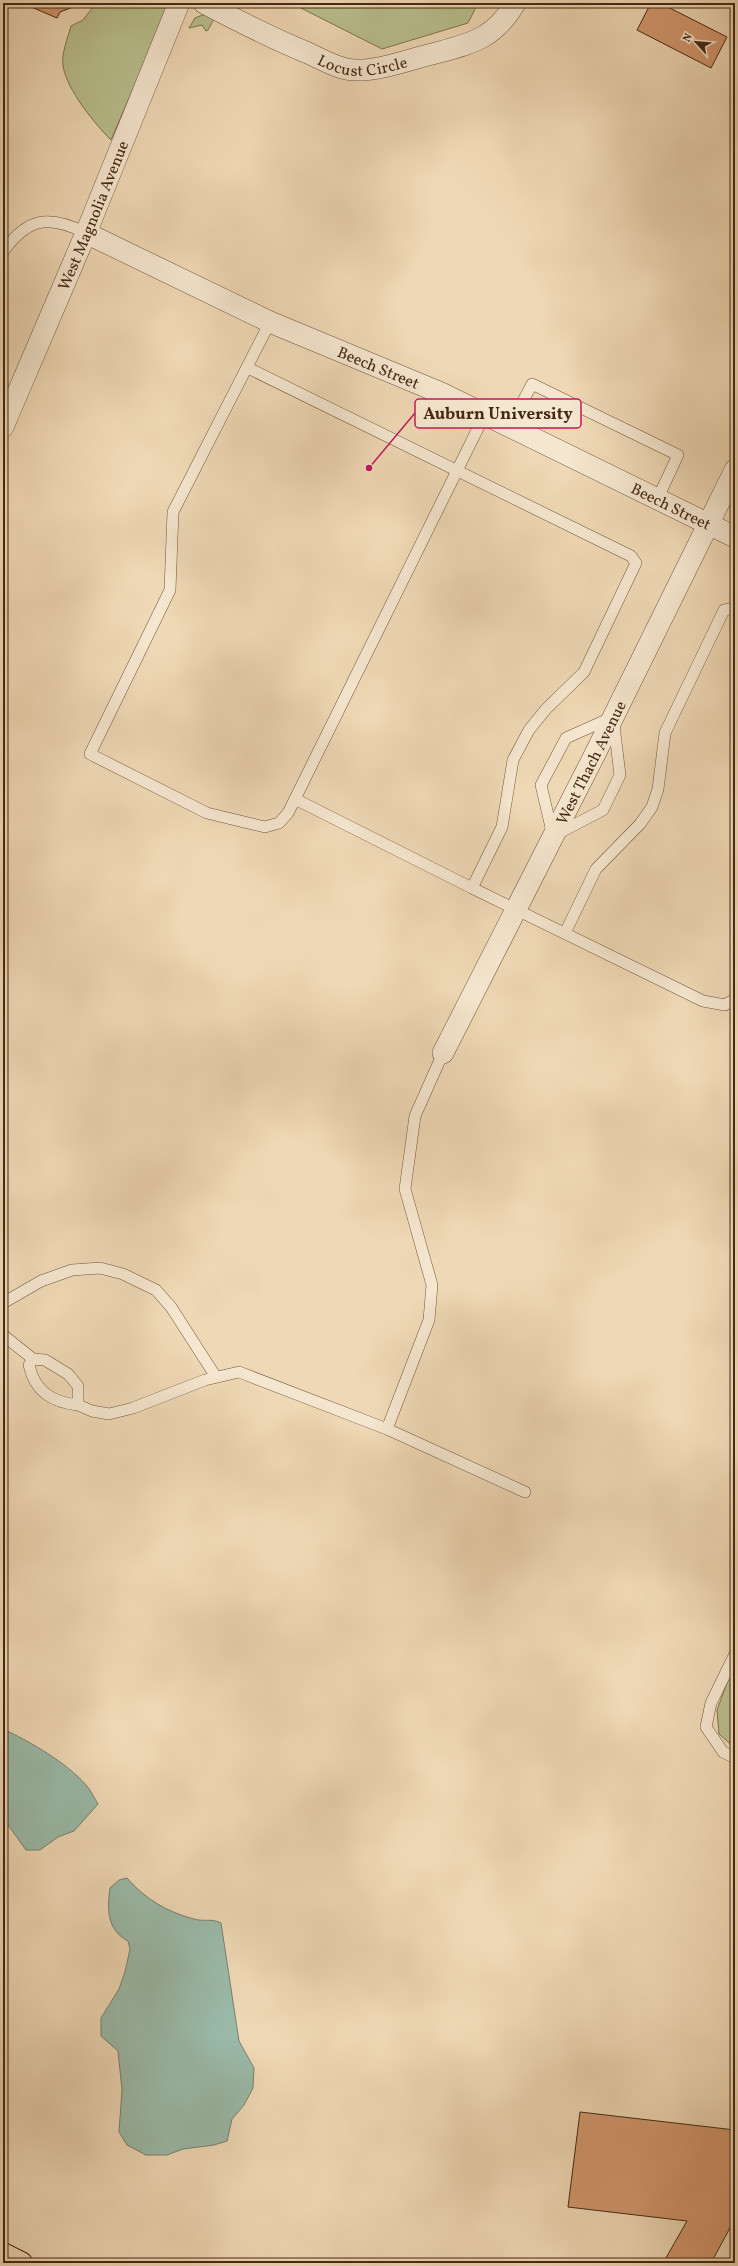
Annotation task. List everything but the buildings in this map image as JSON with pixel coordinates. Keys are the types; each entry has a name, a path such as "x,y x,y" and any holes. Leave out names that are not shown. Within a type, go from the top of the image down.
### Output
{"main road":[{"path":"3,2254 21,2263"}],"street":[{"name":"West Magnolia Avenue","path":"3,427 9,395 86,233 179,3"},
{"name":"Locust Circle","path":"204,3 327,62 356,70 380,67 467,45 487,35 505,20 515,3"},
{"name":"Beech Street","path":"86,233 270,322 441,394 735,537"},
{"name":"West Thach Avenue","path":"443,1053 613,717 735,470"}],"lane":[{"path":"3,252 14,237 26,226 43,222 61,223 86,233"},
{"path":"270,322 248,368 173,512 170,590 90,754 207,813 264,827 279,823 288,813 484,416"},
{"path":"248,368 457,472 631,556 636,563 584,672 546,709 529,730 513,760 502,827 472,888"},
{"path":"509,428 532,384 678,455 657,500"},
{"path":"565,933 596,869 640,824 652,807 658,789 665,733 724,610 735,608"},
{"path":"613,717 620,775 603,810 553,836 541,785 566,738 613,717"},
{"path":"295,799 515,910 703,1001 725,1005 735,999"},
{"path":"387,1429 429,1320 432,1285 405,1189 415,1116 443,1053"},
{"path":"3,1303 40,1281 72,1270 100,1268 123,1274 156,1290 171,1307 216,1378"},
{"path":"3,1335 33,1359 45,1360 68,1374 78,1386 78,1405"},
{"path":"33,1359 28,1365 32,1380 45,1394 63,1403 78,1405 92,1411 108,1414 132,1408 216,1378 239,1372 387,1429 525,1492"},
{"path":"735,1654 711,1703 706,1727 723,1752 735,1758"}],"green space":[{"path":"96,3 170,3 111,140 82,106 70,85 63,66 64,51 71,26 83,20"},
{"path":"291,3 478,3 468,23 382,49"},
{"path":"205,14 216,15 208,30 206,31 202,25 189,28 195,18"},
{"path":"735,1661 735,1748 719,1734 717,1710"}],"shaded area":[{"path":"3,1729 36,1746 69,1769 88,1787 98,1804 74,1831 58,1837 40,1850 26,1850 6,1822 3,1821"},
{"path":"127,1878 134,1886 157,1904 175,1913 194,1919 221,1923 239,2041 254,2068 253,2088 244,2105 232,2119 227,2141 214,2145 183,2149 167,2155 146,2155 127,2145 119,2132 122,2090 118,2051 101,2036 101,2018 119,1989 125,1972 130,1949 128,1941 116,1931 112,1925 109,1912 110,1888 119,1880"}],"place":[{"name":"Auburn University","path":"369,468"}]}
